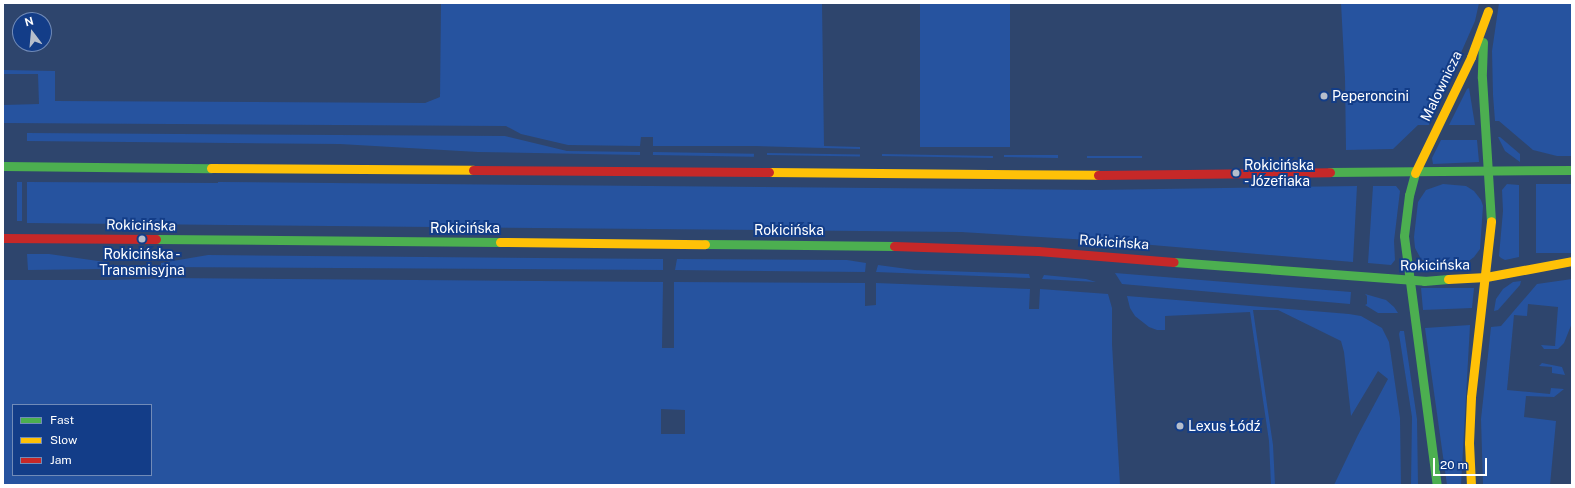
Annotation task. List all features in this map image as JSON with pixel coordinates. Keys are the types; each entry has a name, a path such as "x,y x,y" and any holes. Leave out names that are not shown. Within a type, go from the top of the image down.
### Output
{"main road":[{"name":"Malownicza","path":"1471,485 1469,443 1471,397 1486,277 1492,214 1482,71 1483,46 1489,7"},
{"name":"Malownicza","path":"1437,485 1409,280 1404,236 1405,220 1409,195 1416,171 1464,72 1489,7"},
{"path":"3,166 1064,175 1572,170"},
{"name":"Rokicińska","path":"3,238 928,246 1038,251 1409,280 1441,281 1486,277 1572,261"}],"shaded area":[{"path":"441,3 822,3 824,146 860,147 860,149 754,146 653,146 653,137 641,137 640,146 568,145 521,134 506,126 3,123 3,84 4,105 39,104 38,74 3,74 3,70 55,71 55,101 425,103 440,97"},
{"path":"920,3 1010,3 1010,147 920,147"},
{"path":"1341,3 1479,3 1475,21 1429,125 1418,125 1393,149 1346,150 1345,78"},
{"path":"1499,3 1572,3 1572,156 1557,156 1533,150 1499,121 1495,121 1492,51"},
{"path":"1469,88 1475,125 1449,125 1467,89"},
{"path":"27,133 505,136 567,151 640,152 640,155 478,152 340,144 27,141"},
{"path":"1498,137 1500,137 1520,154 1520,162 1505,151"},
{"path":"1441,140 1477,140 1479,162 1433,164 1432,158"},
{"path":"653,152 754,154 754,157 653,155"},
{"path":"767,153 860,155 860,157 767,155"},
{"path":"882,154 993,156 993,158 882,156"},
{"path":"1004,155 1058,155 1058,158 1004,157"},
{"path":"1087,156 1142,156 1142,158 1087,158"},
{"path":"17,182 22,182 22,221 17,221"},
{"path":"27,182 218,182 1096,190 1357,186 1353,262 1105,241 961,232 27,223"},
{"path":"1443,184 1466,186 1474,191 1481,200 1483,206 1480,249 1474,257 1465,264 1452,266 1432,265 1421,259 1415,248 1414,237 1418,202 1426,190"},
{"path":"1507,184 1519,185 1519,257 1505,260 1499,256 1503,211 1502,190"},
{"path":"1536,184 1572,184 1572,253 1536,253"},
{"path":"1373,186 1396,186 1400,191 1394,241 1395,260 1391,265 1368,263"},
{"path":"27,254 49,254 105,262 105,269 28,270"},
{"path":"208,255 663,259 663,270 161,267 161,263"},
{"path":"677,259 847,260 866,263 865,272 675,270"},
{"path":"878,265 915,270 1029,274 1030,278 876,272"},
{"path":"1115,273 1351,292 1350,304 1122,284"},
{"path":"1044,275 1086,279 1096,282 1042,279"},
{"path":"167,278 663,282 662,348 674,348 674,282 865,283 865,306 876,305 876,283 1030,289 1029,309 1039,309 1040,289 1108,294 1112,308 1112,344 1120,485 3,485 3,280 113,280","holes":["661,409 685,410 685,434 661,434"]},
{"path":"1572,279 1572,323 1564,343 1558,349 1544,349 1541,345 1555,346 1558,307 1528,304 1527,316 1514,315 1507,390 1550,394 1551,388 1564,389 1554,397 1526,396 1524,417 1556,421 1550,485 1483,485 1481,419 1491,327 1501,326 1537,284"},
{"path":"1521,281 1520,285 1498,310 1494,311 1496,299 1503,289 1513,282"},
{"path":"1421,288 1474,288 1472,308 1423,310"},
{"path":"1365,294 1386,300 1398,313 1378,313 1365,305 1367,304 1367,296"},
{"path":"1127,296 1349,314 1361,316 1382,328 1389,342 1400,418 1401,485 1334,485 1358,435 1388,379 1378,371 1351,416 1344,352 1341,341 1278,310 1253,310 1273,445 1275,485 1271,485 1269,441 1250,312 1165,316 1165,330 1157,330 1149,327 1135,316 1130,308"},
{"path":"1470,325 1461,485 1447,485 1425,328"},
{"path":"1400,331 1404,331 1417,419 1418,485 1411,485 1412,417 1399,334"},
{"path":"1542,363 1562,367 1565,375 1552,373 1552,367 1539,366"}],"traffic: fast":[{"path":"1483,42 1482,78 1491,221"},
{"path":"3,166 211,168"},
{"path":"1330,172 1572,170"},
{"path":"1415,173 1409,195 1404,236 1437,485"},
{"path":"156,239 500,242"},
{"path":"705,244 894,246"},
{"path":"1174,262 1424,281 1448,279"}],"traffic: slow":[{"path":"1415,173 1471,57 1488,11"},
{"path":"211,168 473,170"},
{"path":"769,172 1098,175"},
{"path":"1471,485 1469,443 1471,397 1491,221"},
{"path":"500,242 705,244"},
{"path":"1448,279 1486,277 1572,261"}],"traffic: jam":[{"path":"473,170 769,172"},
{"path":"1098,175 1330,172"},
{"path":"3,238 156,239"},
{"path":"894,246 1038,251 1174,262"}],"place":[{"name":"Peperoncini","path":"1324,96"},
{"name":"Rokicińska - Józefiaka","path":"1236,173"},
{"name":"Rokicińska - Transmisyjna","path":"142,239"},
{"name":"Lexus Łódź","path":"1180,426"}]}
